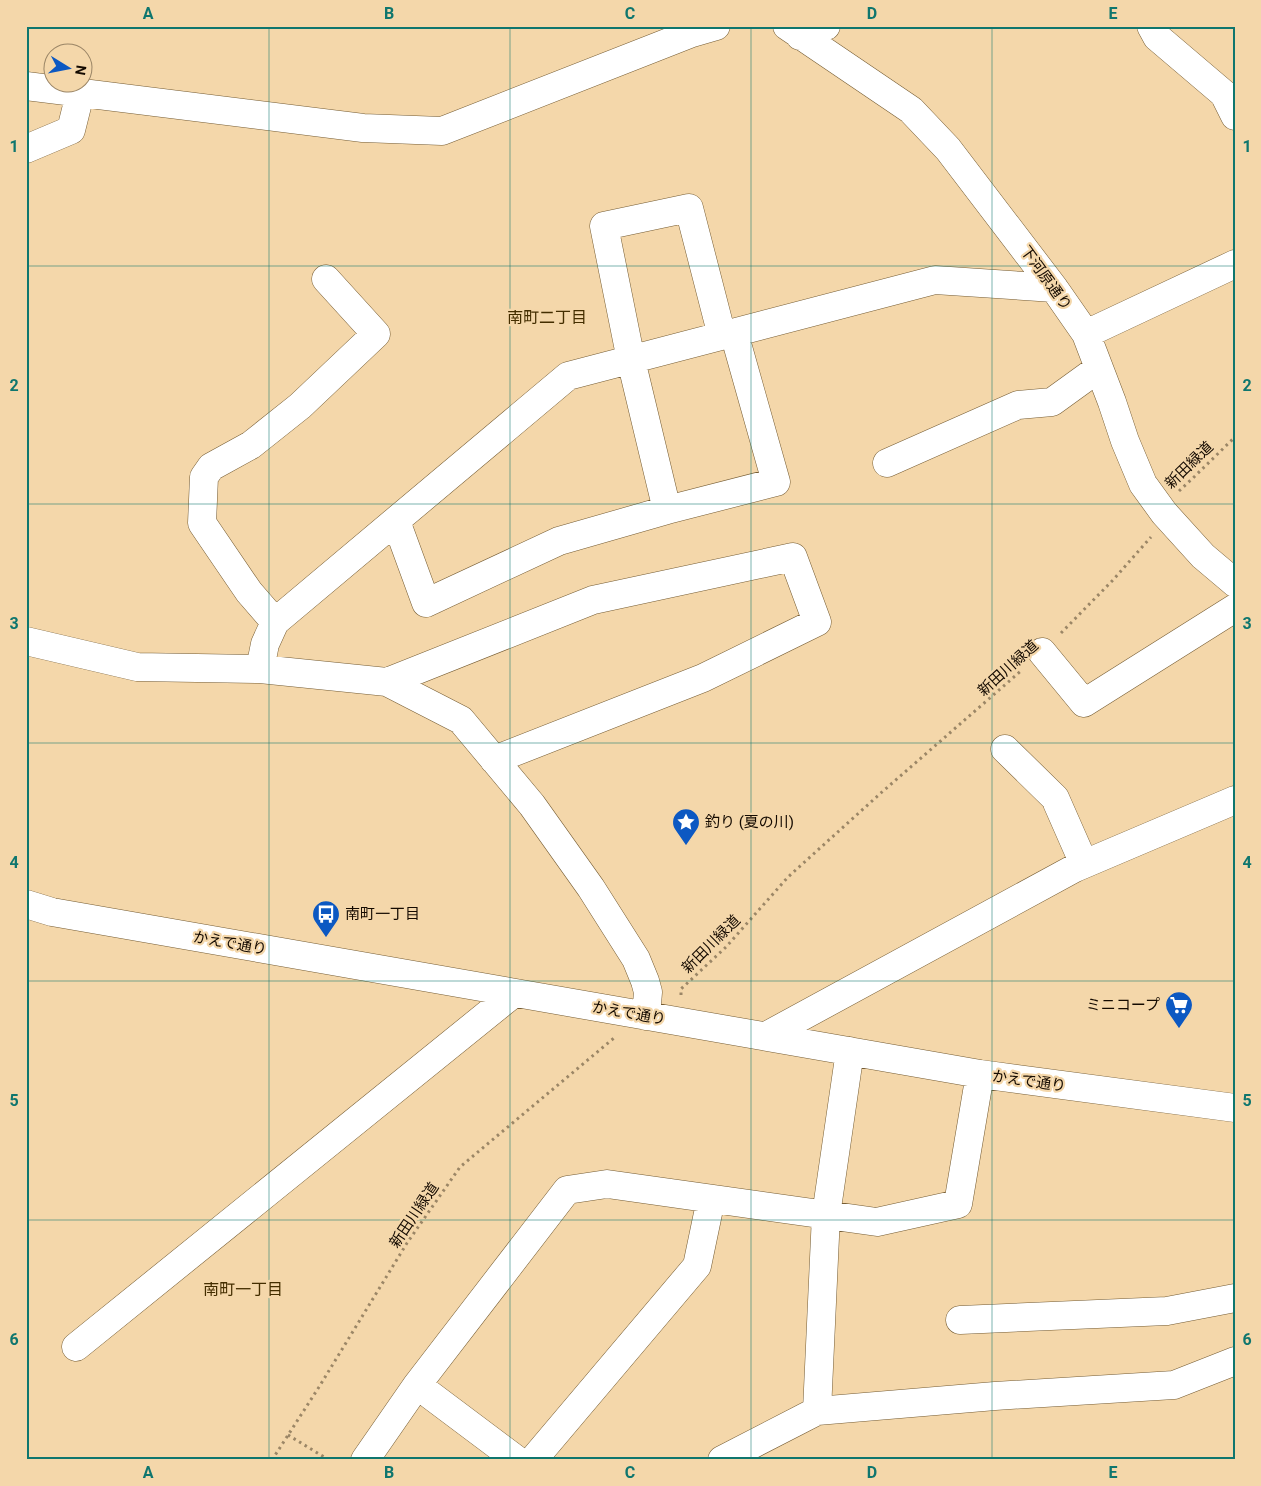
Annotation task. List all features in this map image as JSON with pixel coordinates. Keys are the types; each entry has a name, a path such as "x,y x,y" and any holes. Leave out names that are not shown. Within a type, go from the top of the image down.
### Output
{"street":[{"path":"26,86 363,128 442,131 716,26"},
{"path":"794,31 826,26"},
{"path":"1151,26 1157,38 1224,94 1235,116"},
{"name":"下河原通り","path":"794,31 911,110 948,149 1054,288 1086,334 1125,441 1143,484 1164,513 1203,556 1235,583"},
{"path":"26,149 71,130 80,94"},
{"path":"396,520 426,603 559,541 667,510 776,482 689,208 604,226 631,360 667,510"},
{"path":"1086,334 1235,264"},
{"path":"275,622 250,592 202,523 204,477 211,467 251,444 300,406 376,334 326,279"},
{"path":"260,669 265,644 275,622 568,376 935,280 1054,288"},
{"path":"886,463 1018,405 1052,402 1099,368"},
{"path":"387,682 593,600 793,557 817,622 703,678 494,760"},
{"path":"1042,652 1084,703 1235,608"},
{"path":"26,641 137,666 260,669 387,682 461,720 538,813 591,888 636,959 646,981 648,992 646,1016"},
{"path":"1005,749 1056,798 1084,864"},
{"path":"766,1036 1074,868 1235,800"},
{"name":"かえで通り","path":"26,904 52,912 980,1074 1235,1108"},
{"path":"76,1347 514,993"},
{"path":"817,1411 826,1215 850,1051"},
{"path":"365,1460 417,1385 567,1190 607,1184 877,1222 958,1204 980,1074"},
{"path":"533,1460 697,1266 711,1199"},
{"path":"960,1320 1167,1312 1235,1298"},
{"path":"734,1457 817,1411 995,1396 1174,1384 1235,1362"},
{"path":"417,1385 517,1460"}],"path":[{"name":"新田緑道","path":"1164,513 1170,497 1194,478 1225,444 1235,436"},
{"name":"新田川緑道","path":"677,1021 681,989 726,947 788,877 1042,652 1113,580 1158,528 1164,513"},
{"name":"新田川緑道","path":"272,1460 407,1243 460,1167 618,1036"},
{"path":"288,1435 329,1460"}],"place":[{"name":"釣り (夏の川)","path":"686,846"},
{"name":"南町一丁目","path":"326,938"},
{"name":"ミニコープ","path":"1179,1029"}],"district":[{"name":"南町二丁目","path":"547,317"},
{"name":"南町一丁目","path":"243,1289"}]}
